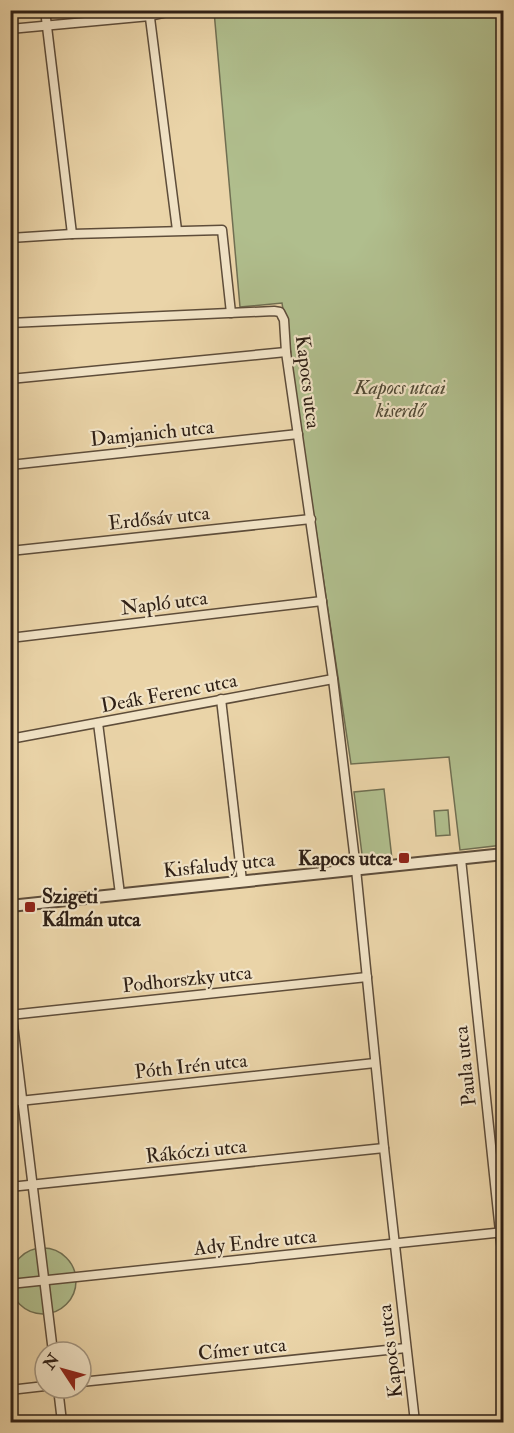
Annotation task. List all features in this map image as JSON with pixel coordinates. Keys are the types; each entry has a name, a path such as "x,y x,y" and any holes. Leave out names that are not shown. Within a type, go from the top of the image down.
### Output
{"street":[{"path":"45,10 72,234"},
{"path":"10,28 177,10"},
{"path":"149,13 177,230"},
{"path":"10,238 222,230 231,313 10,323"},
{"name":"Kapocs utca","path":"231,313 280,312 284,320 286,352 333,679 356,869 415,1422"},
{"path":"10,379 286,352"},
{"name":"Damjanich utca","path":"10,465 298,434"},
{"name":"Erdősáv utca","path":"10,551 311,519"},
{"name":"Napló utca","path":"10,638 321,601"},
{"name":"Deák Ferenc utca","path":"10,739 333,679"},
{"path":"221,699 242,881"},
{"path":"98,723 120,894"},
{"name":"Kisfaludy utca","path":"10,906 504,854"},
{"name":"Paula utca","path":"461,859 504,1270"},
{"name":"Podhorszky utca","path":"11,1015 367,977"},
{"path":"10,1000 51,1340"},
{"name":"Póth Irén utca","path":"10,1102 375,1063"},
{"name":"Rákóczi utca","path":"10,1187 384,1148"},
{"name":"Ady Endre utca","path":"10,1284 501,1232"},
{"name":"Címer utca","path":"93,1381 406,1348"},
{"path":"10,1390 33,1387"},
{"path":"59,1400 62,1422"}],"green space":[{"name":"Kapocs utcai kiserdő","path":"214,11 503,11 503,845 460,850 449,757 351,764 282,303 240,307"},
{"path":"384,789 392,859 363,862 354,792"},
{"path":"448,810 450,835 436,836 434,811"},
{"path":"43,1248 56,1251 66,1258 73,1268 76,1281 73,1294 66,1304 56,1311 43,1314 30,1311 20,1304 13,1294 10,1281 13,1268 20,1258 30,1251"}],"place":[{"name":"Kapocs utca","path":"404,858"},
{"name":"Szigeti Kálmán utca","path":"30,907"}]}
